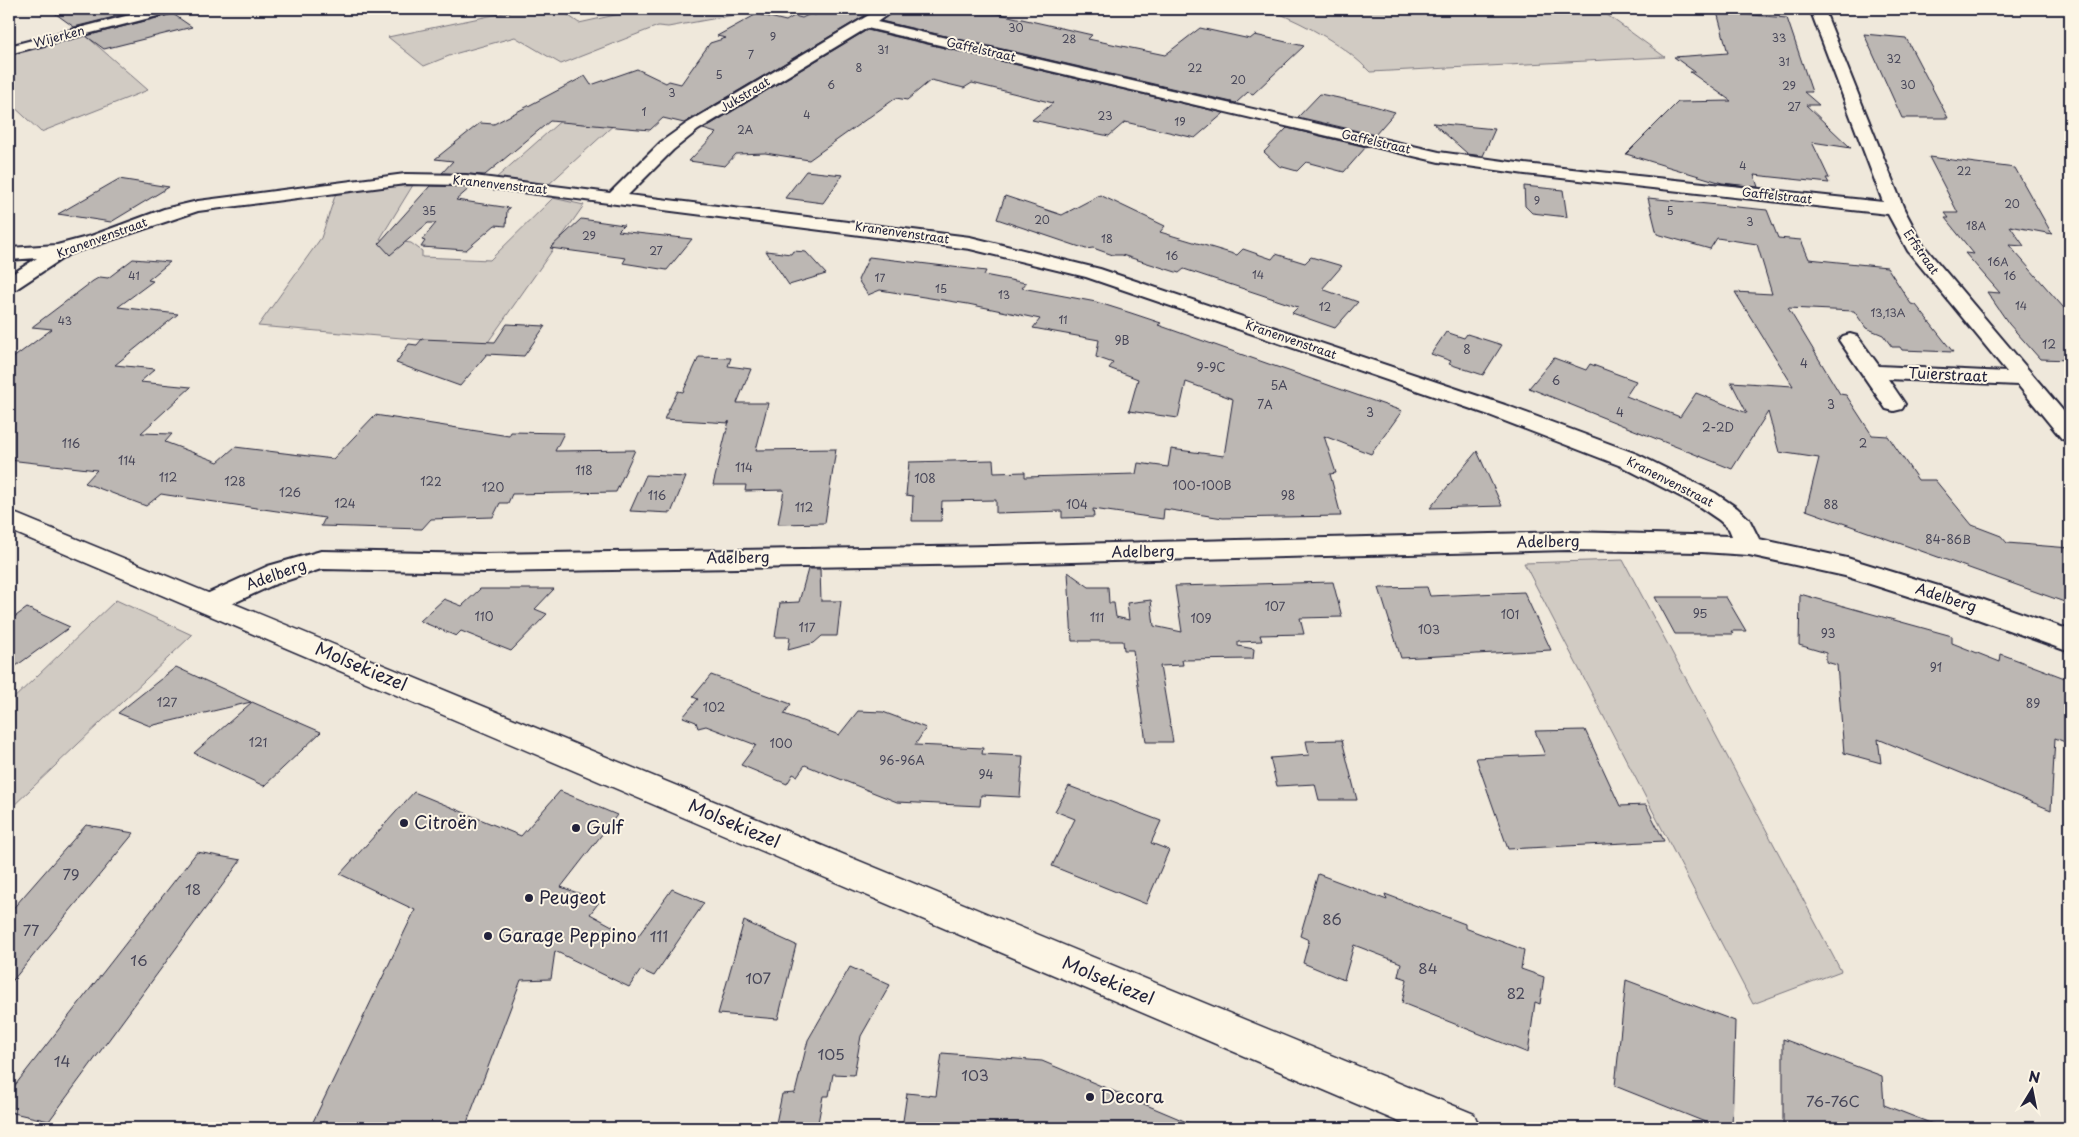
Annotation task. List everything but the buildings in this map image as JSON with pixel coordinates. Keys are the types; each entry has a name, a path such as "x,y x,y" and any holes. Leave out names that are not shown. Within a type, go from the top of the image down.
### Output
{"main road":[{"name":"Molsekiezel","path":"9,520 1460,1128"}],"street":[{"name":"Wijerken","path":"9,50 168,9"},
{"name":"Jukstraat","path":"614,198 667,146 692,127 888,9"},
{"name":"Erfstraat","path":"1817,9 1895,209 1914,247 2070,434"},
{"name":"Gaffelstraat","path":"865,23 1439,157 1535,170 1895,209"},
{"name":"Kranenvenstraat","path":"9,285 62,250 98,240 198,206 310,189 404,180 466,180 970,242 1094,273 1498,410 1629,460 1706,499 1728,514 1740,525 1749,546"},
{"path":"9,254 32,254 62,250"},
{"path":"1850,340 1894,404"},
{"name":"Tuierstraat","path":"1872,372 2024,379"},
{"name":"Adelberg","path":"210,604 246,585 297,565 321,560 484,564 637,559 993,555 1568,542 1702,543 1749,546 1847,567 1968,604 2070,641"}],"shaded area":[{"path":"523,9 559,9 579,23 642,9 767,9 668,27 658,26 561,64 515,37 454,54 424,66 388,37"},
{"path":"1329,9 1599,9 1665,57 1370,72 1349,53 1325,37 1273,11"},
{"path":"84,34 148,90 41,132 9,102 9,53"},
{"path":"573,110 617,122 548,185 495,179"},
{"path":"413,185 380,239 411,243 422,251 422,257 490,260 553,198 584,205 486,345 258,326 321,238 337,190"},
{"path":"1623,560 1841,971 1753,1004 1524,563"},
{"path":"116,600 192,635 9,810 9,703"}],"place":[{"name":"Citroën","path":"404,823"},
{"name":"Gulf","path":"576,828"},
{"name":"Peugeot","path":"529,898"},
{"name":"Garage Peppino","path":"488,936"},
{"name":"Decora","path":"1090,1097"}]}
